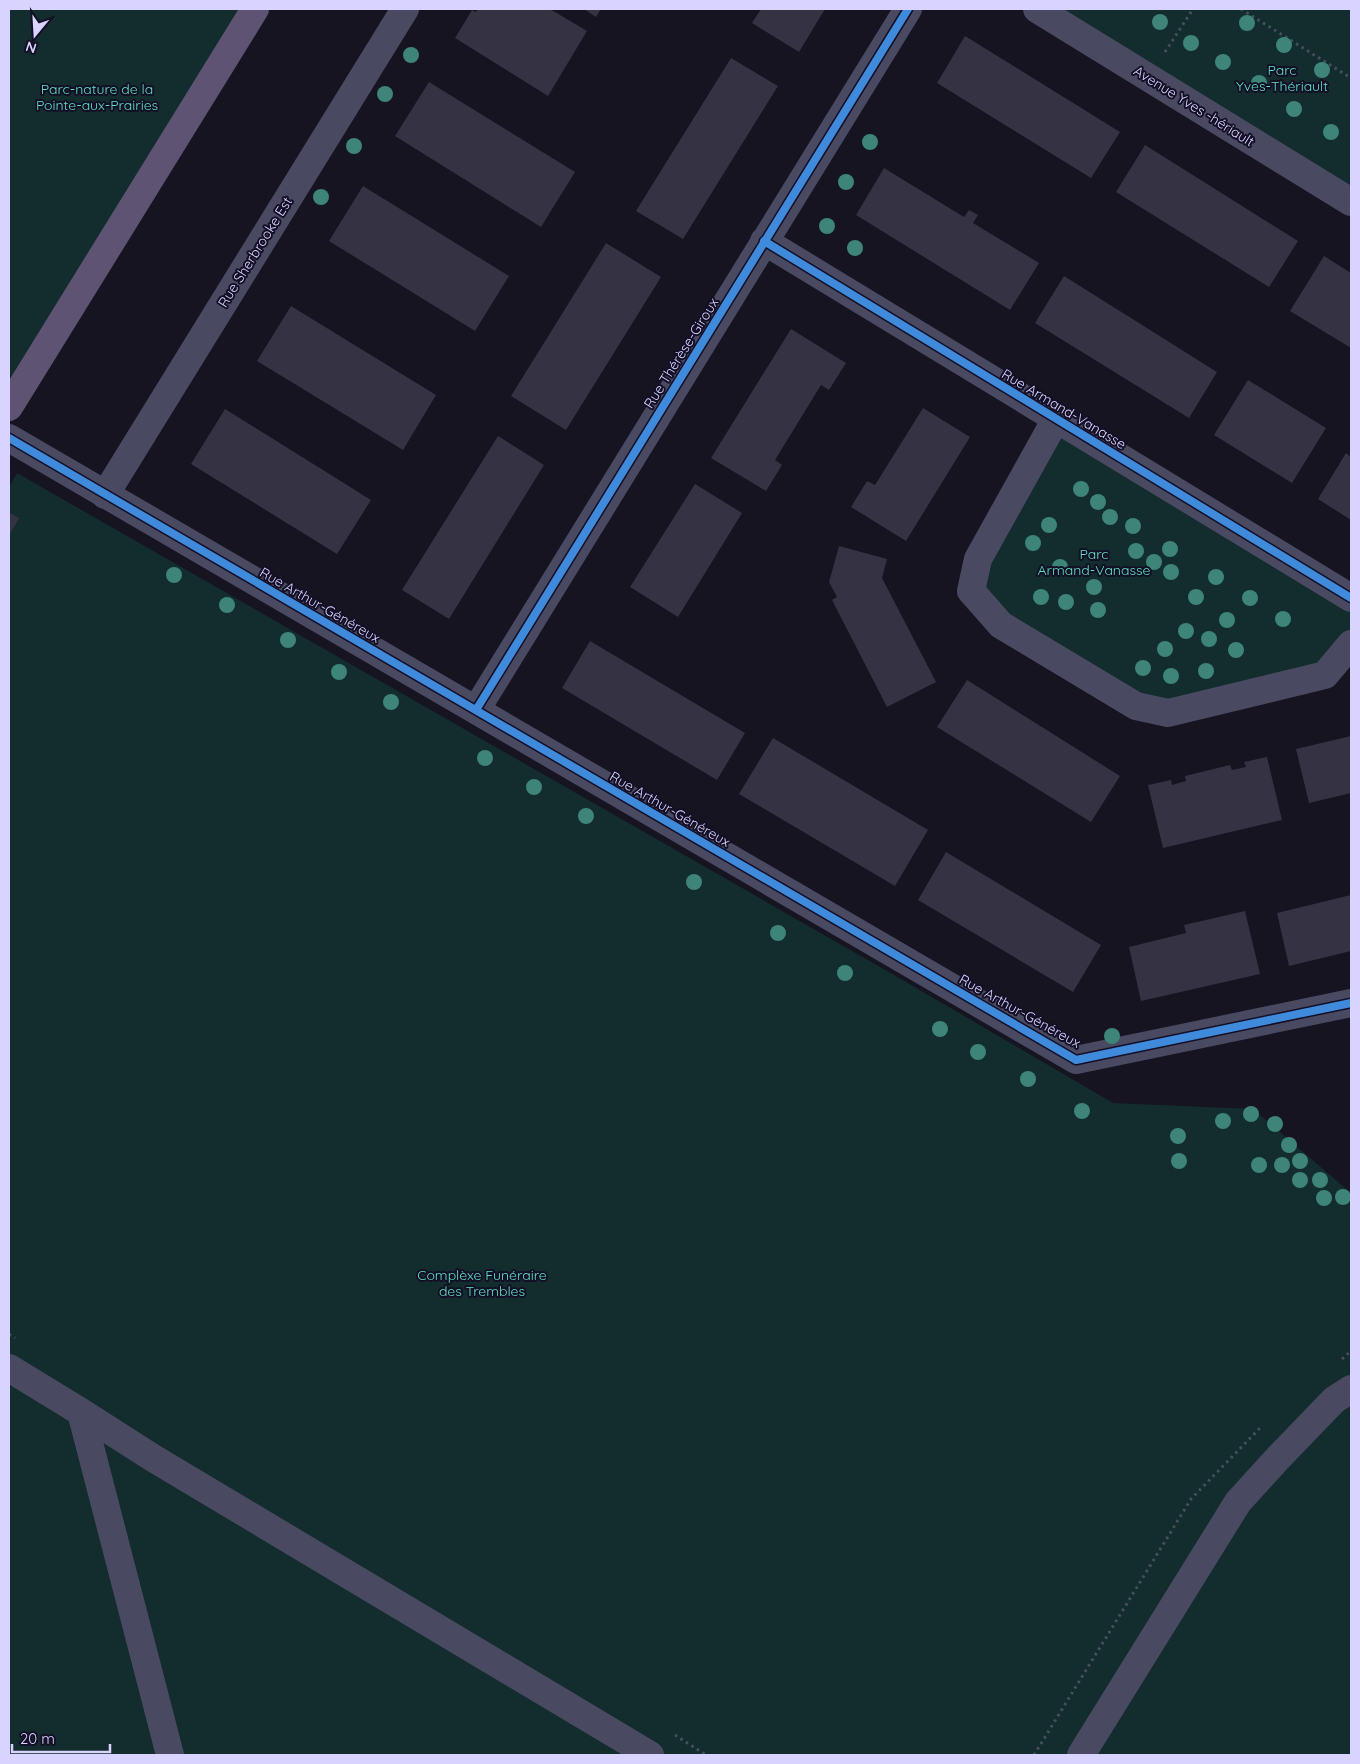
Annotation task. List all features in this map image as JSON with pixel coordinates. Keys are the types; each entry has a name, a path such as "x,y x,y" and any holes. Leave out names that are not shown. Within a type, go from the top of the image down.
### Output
{"main road":[{"path":"9,407 256,9"}],"street":[{"name":"Rue Sherbrooke Est","path":"105,494 405,9"},
{"name":"Rue Thérèse-Giroux","path":"476,710 908,9"},
{"name":"Avenue Yves -hériault","path":"1037,9 1351,202"},
{"name":"Rue Armand-Vanasse","path":"764,242 1351,598"},
{"name":"Rue Armand-Vanasse","path":"1056,419 978,559 971,591 1001,625 1136,706 1168,713 1325,675 1351,644"},
{"name":"Rue Arthur-Généreux","path":"9,438 1076,1060 1351,1003"},
{"path":"9,1368 153,1458 650,1755"},
{"path":"1081,1755 1238,1502 1334,1400 1351,1389"},
{"path":"82,1412 170,1755"}],"path":[{"path":"1149,78 1193,9"},
{"path":"1241,9 1351,78"}],"green space":[{"name":"Parc-nature de la Pointe-aux-Prairies","path":"9,9 255,9 9,407"},
{"name":"Parc Yves-Thériault","path":"1037,9 1351,9 1351,202"},
{"name":"Parc Armand-Vanasse","path":"1056,419 1351,598 1351,644 1325,675 1168,713 971,591"},
{"name":"Complèxe Funéraire des Trembles","path":"17,473 901,979 1113,1103 1253,1109 1351,1193 1351,1755 9,1755 9,487"}],"building":[{"path":"478,9 550,9 587,31 548,96 455,38 472,10 476,12"},
{"path":"584,9 601,9 596,17"},
{"path":"761,9 825,9 799,52 752,23"},
{"path":"965,36 1120,132 1091,178 937,83"},
{"path":"731,58 778,86 683,239 636,211"},
{"path":"429,82 575,172 541,227 395,136"},
{"path":"1145,145 1298,241 1269,287 1116,192"},
{"path":"884,168 964,217 969,210 978,215 973,223 1039,263 1010,310 856,215"},
{"path":"363,186 509,276 475,331 329,241"},
{"path":"606,243 661,277 566,430 511,396"},
{"path":"1324,256 1351,273 1351,348 1290,311"},
{"path":"1064,276 1217,372 1189,418 1035,323"},
{"path":"291,306 436,395 403,450 257,361"},
{"path":"791,329 846,363 829,390 821,385 775,460 782,465 766,491 711,458"},
{"path":"1248,380 1326,428 1292,483 1214,435"},
{"path":"923,408 970,437 906,541 851,507 867,481 875,485"},
{"path":"225,409 371,500 337,554 191,464"},
{"path":"498,436 544,465 449,619 402,590"},
{"path":"1346,453 1351,457 1351,520 1318,499"},
{"path":"695,484 742,513 678,617 630,587"},
{"path":"10,513 19,518 10,534 9,533"},
{"path":"839,546 887,559 882,578 936,682 887,707 832,600 837,597 829,582"},
{"path":"590,641 745,733 717,780 562,688"},
{"path":"967,680 1120,776 1091,822 937,727"},
{"path":"1351,736 1351,793 1309,803 1296,749"},
{"path":"773,738 928,830 895,886 739,794"},
{"path":"1267,757 1282,820 1163,848 1148,785 1171,780 1172,785 1186,781 1185,776 1230,765 1232,770 1246,767 1244,762"},
{"path":"946,852 1101,945 1073,992 918,900"},
{"path":"1351,895 1351,951 1289,966 1277,913"},
{"path":"1245,911 1260,974 1141,1001 1129,947 1186,933 1184,925"}],"cycle path":[{"path":"476,710 908,9"},
{"path":"764,241 1351,598"},
{"path":"9,438 1076,1060 1351,1003"}]}
